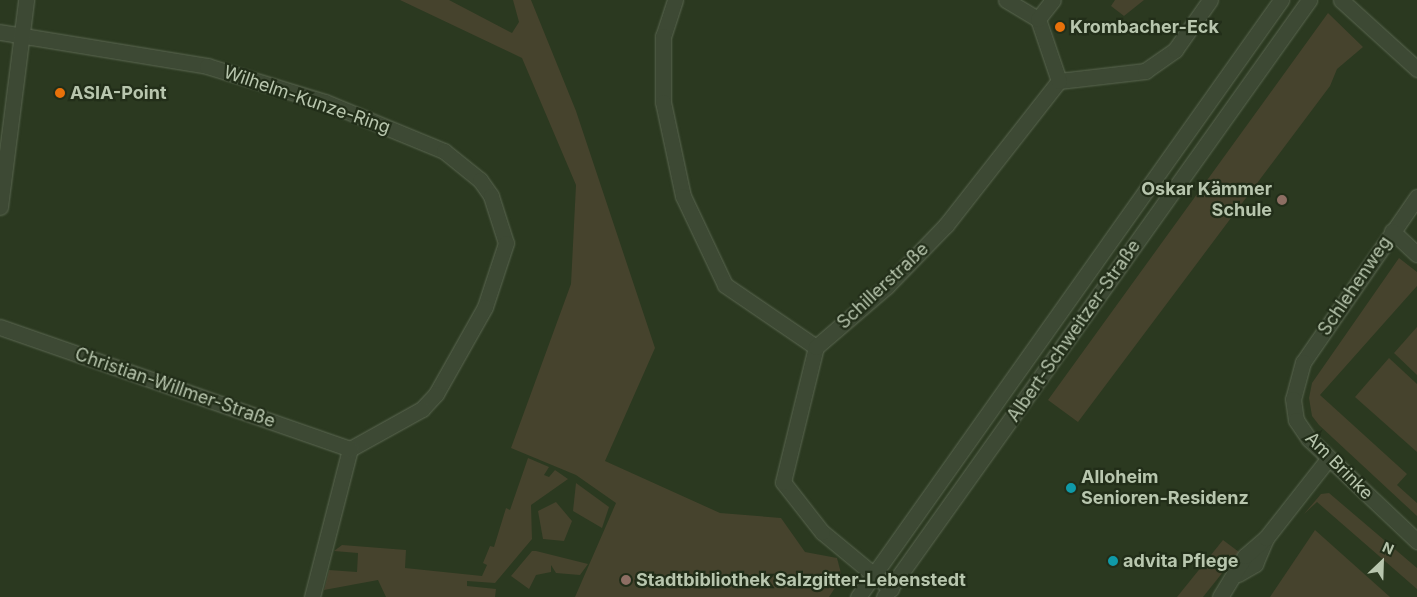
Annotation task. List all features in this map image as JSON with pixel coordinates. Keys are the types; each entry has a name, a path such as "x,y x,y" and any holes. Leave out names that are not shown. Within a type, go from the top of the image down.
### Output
{"street":[{"path":"0,207 26,0"},
{"path":"675,0 663,36 663,102 683,196 725,285 816,347 783,482 822,532 872,576"},
{"path":"1006,0 1038,19 1059,81 1145,71 1175,50 1210,0"},
{"path":"1038,19 1053,0"},
{"name":"Albert-Schweitzer-Straße","path":"858,597 1281,0"},
{"name":"Albert-Schweitzer-Straße","path":"872,576 887,593 1309,0"},
{"path":"1341,0 1417,69"},
{"name":"Wilhelm-Kunze-Ring","path":"0,32 207,66 320,101 444,151 480,180 492,196 506,242 485,307 436,394 422,409 350,449"},
{"name":"Schillerstraße","path":"816,347 887,286 946,225 1059,81"},
{"name":"Schlehenweg","path":"1296,376 1392,231 1417,197"},
{"path":"1392,231 1417,254"},
{"name":"Christian-Willmer-Straße","path":"0,327 350,449"},
{"name":"Am Brinke","path":"1296,376 1293,399 1296,420 1328,460 1417,541"},
{"path":"312,597 350,449"},
{"path":"1220,597 1238,574 1255,564 1266,538 1328,460"}],"shaded area":[{"path":"400,0 449,0 512,33 519,22 513,0 531,0 576,111 655,348 605,461 720,513 781,518 805,552 837,558 842,577 829,597 575,597 616,503 576,475 511,448 571,284 576,185 522,58"},
{"path":"1115,0 1144,0 1124,16 1111,6"},
{"path":"1328,13 1363,47 1337,69 1330,86 1078,422 1048,400"},
{"path":"1399,258 1417,272 1417,286 1320,395 1407,474 1397,485 1417,503 1417,516 1319,425 1312,416 1309,398 1312,383"},
{"path":"1417,327 1417,375 1394,353"},
{"path":"1389,358 1417,384 1417,452 1355,397"},
{"path":"528,458 549,467 544,475 549,477 555,470 568,479 531,505 532,539 495,583 467,581 467,586 496,589 495,597 386,597 378,580 324,590 329,570 357,572 358,553 334,551 342,545 406,550 405,568 482,576 487,565 483,563 490,546 494,547 506,508 510,510"},
{"path":"576,483 609,507 602,528 573,511"},
{"path":"1329,493 1417,568 1417,589 1317,502 1304,514 1321,494"},
{"path":"556,502 572,521 564,541 543,539 538,511"},
{"path":"1315,530 1390,597 1270,597"},
{"path":"1223,540 1239,552 1203,597 1177,597"},
{"path":"532,551 588,564 580,575 556,573 551,565 551,572 536,575 529,589 511,576"}],"place":[{"name":"Krombacher-Eck","path":"1060,27"},
{"name":"ASIA-Point","path":"60,93"},
{"name":"Oskar Kämmer Schule","path":"1282,200"},
{"name":"Alloheim Senioren-Residenz","path":"1071,488"},
{"name":"advita Pflege","path":"1113,561"},
{"name":"Stadtbibliothek Salzgitter-Lebenstedt","path":"626,580"}]}
